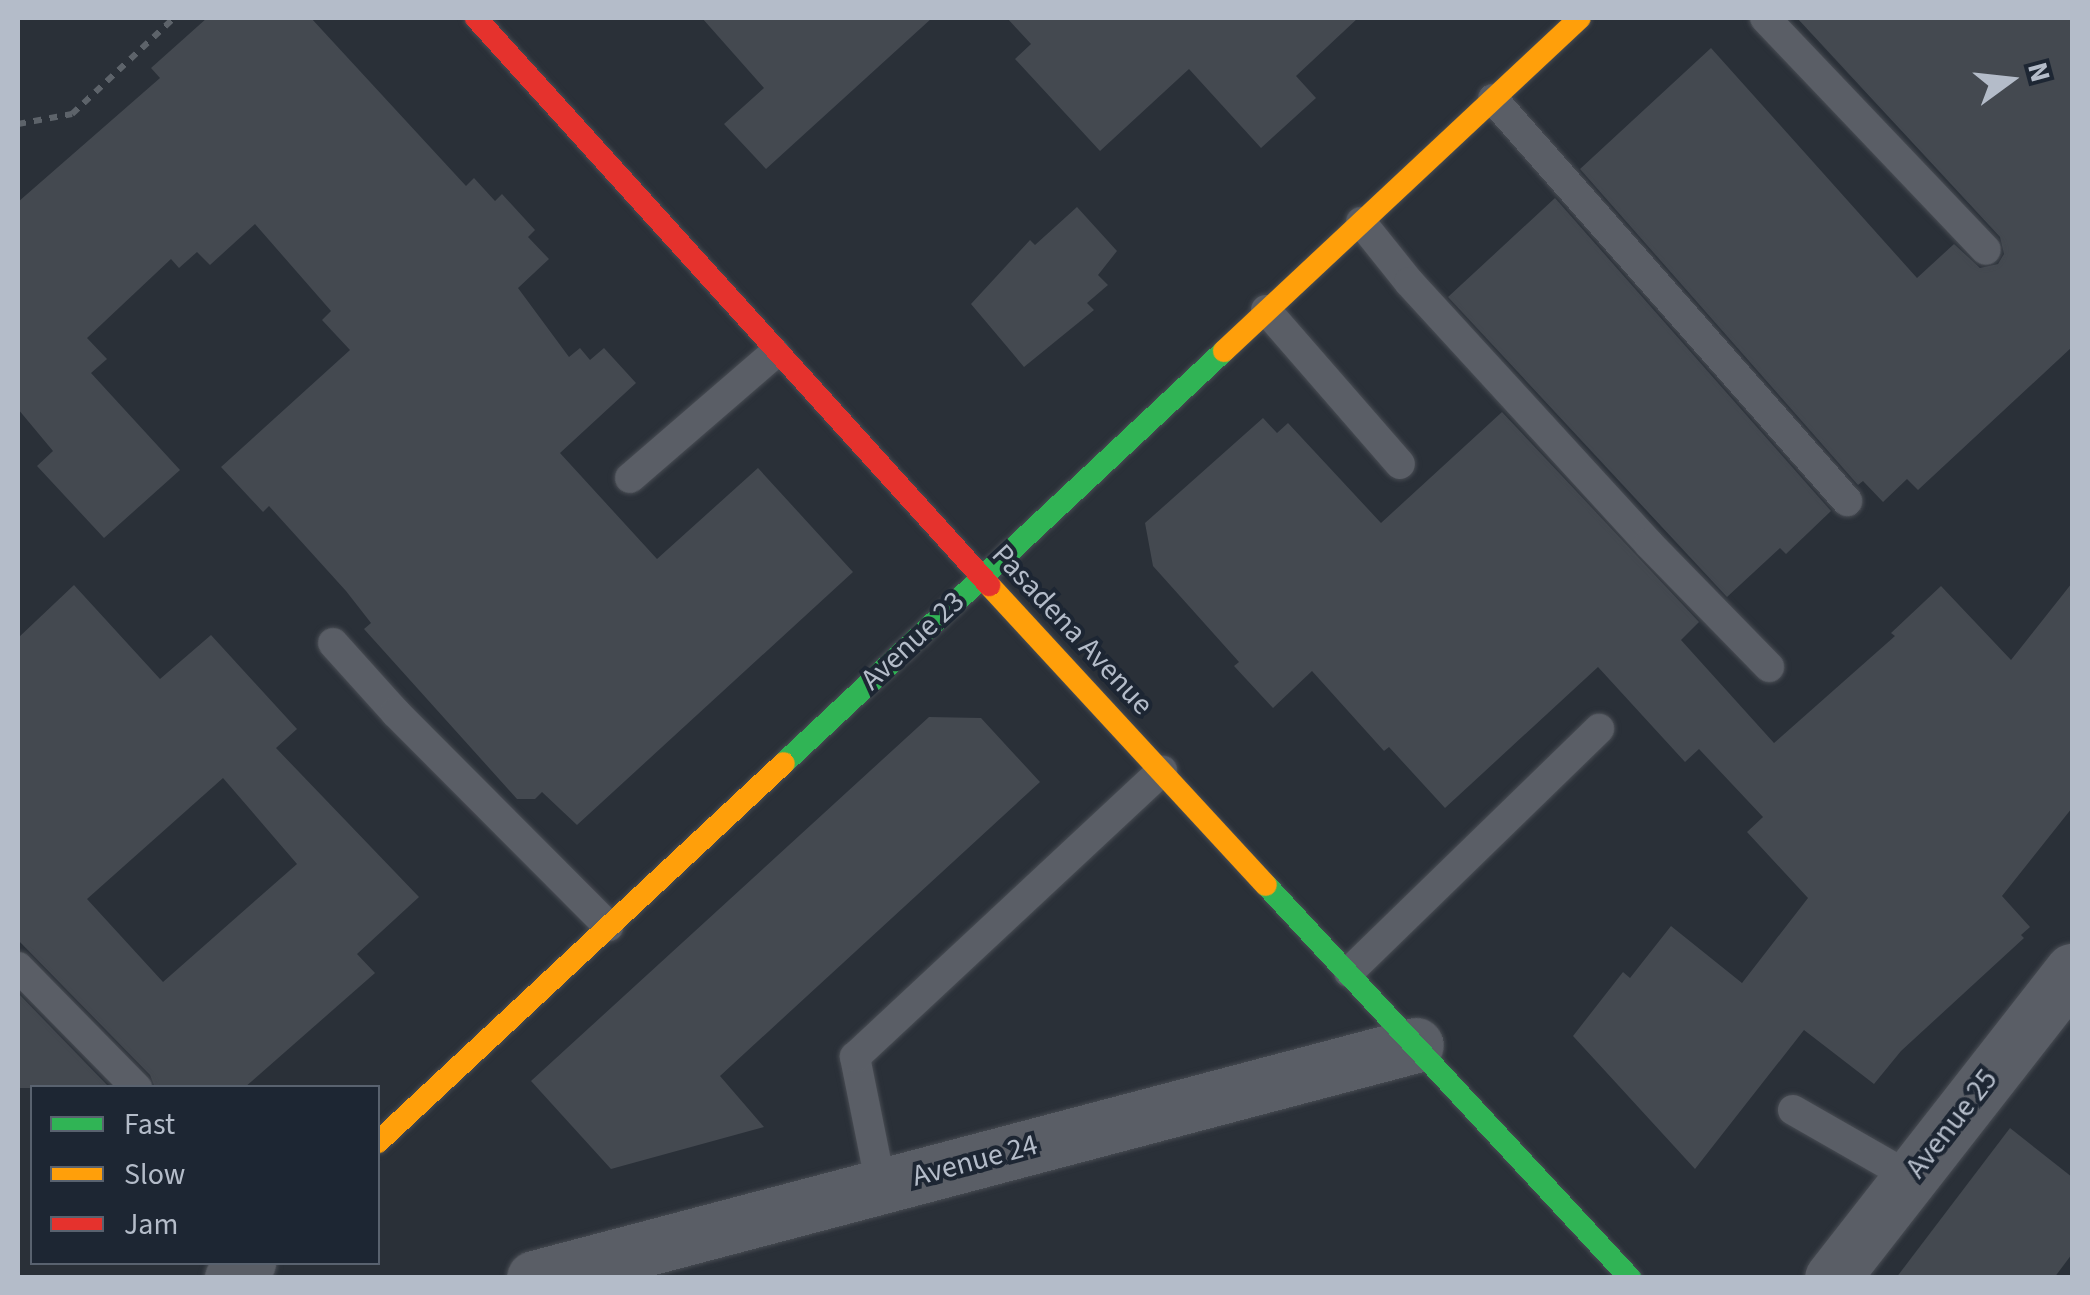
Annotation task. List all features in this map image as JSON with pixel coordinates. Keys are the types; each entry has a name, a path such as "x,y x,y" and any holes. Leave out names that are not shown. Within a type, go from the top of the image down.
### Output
{"main road":[{"name":"Pasadena Avenue","path":"476,18 774,353 1630,1278"},
{"name":"Avenue 23","path":"380,1140 1580,18"}],"street":[{"name":"Avenue 25","path":"1832,1278 2072,971"},
{"name":"Avenue 24","path":"534,1278 1416,1045"}],"lane":[{"path":"1765,18 1986,250"},
{"path":"1492,99 1847,501"},
{"path":"1361,222 1409,282 1769,667"},
{"path":"1266,310 1400,464"},
{"path":"630,478 774,353"},
{"path":"333,643 396,713 608,926"},
{"path":"1349,972 1598,729"},
{"path":"881,1186 854,1057 1162,771"},
{"path":"18,967 134,1085"},
{"path":"1793,1110 1910,1177"}],"path":[{"path":"18,124 72,114 174,18"}],"building":[{"path":"207,18 311,18 466,186 474,178 495,201 502,194 535,230 528,237 549,259 518,288 569,357 580,348 590,360 604,348 636,383 560,453 657,559 758,468 853,572 577,825 542,792 535,799 517,799 364,629 371,623 346,591 269,506 263,512 221,467 350,350 322,320 331,311 255,224 210,265 197,252 179,268 171,259 87,338 107,359 91,373 180,470 104,538 37,466 53,451 18,409 18,202 160,78 151,68"},
{"path":"702,18 932,18 766,169 724,124 764,88"},
{"path":"1007,18 1358,18 1296,76 1316,98 1261,148 1189,69 1100,151 1015,59 1031,44"},
{"path":"1797,18 2072,18 2072,347 1918,490 1907,479 1883,502 1863,481 1858,485 1580,169 1711,48 1917,278 1954,244 1980,268 1998,264 2004,254 2000,237"},
{"path":"1555,198 1831,511 1786,554 1780,548 1727,597 1448,297"},
{"path":"1077,207 1117,251 1098,275 1108,285 1087,303 1094,310 1024,367 971,304 1030,240 1035,245"},
{"path":"1502,412 1699,622 1681,640 1774,743 1895,636 1891,633 1941,586 2011,660 2072,583 2072,808 2002,896 2030,927 2021,935 2024,938 1901,1051 1874,1084 1804,1030 1695,1169 1573,1036 1623,972 1630,978 1671,926 1742,983 1808,898 1747,832 1763,817 1699,749 1685,762 1598,667 1445,808 1389,747 1384,751 1312,671 1273,708 1234,666 1239,662 1153,566 1145,523 1263,418 1277,433 1288,423 1381,523"},
{"path":"74,585 160,679 211,635 297,729 276,748 419,897 357,954 375,973 247,1085 154,1085 150,1075 18,940 18,638","holes":["223,778 297,864 163,982 87,899"]},
{"path":"929,717 981,718 1040,782 720,1076 764,1127 611,1169 531,1081"},
{"path":"18,993 107,1085 18,1088"},
{"path":"2010,1128 2072,1177 2072,1254 2054,1278 1896,1278"}],"traffic: fast":[{"path":"784,763 1224,351"},
{"path":"1266,885 1630,1278"}],"traffic: slow":[{"path":"1224,351 1580,18"},
{"path":"989,585 1266,885"},
{"path":"380,1140 784,763"}],"traffic: jam":[{"path":"476,18 989,585"}]}
